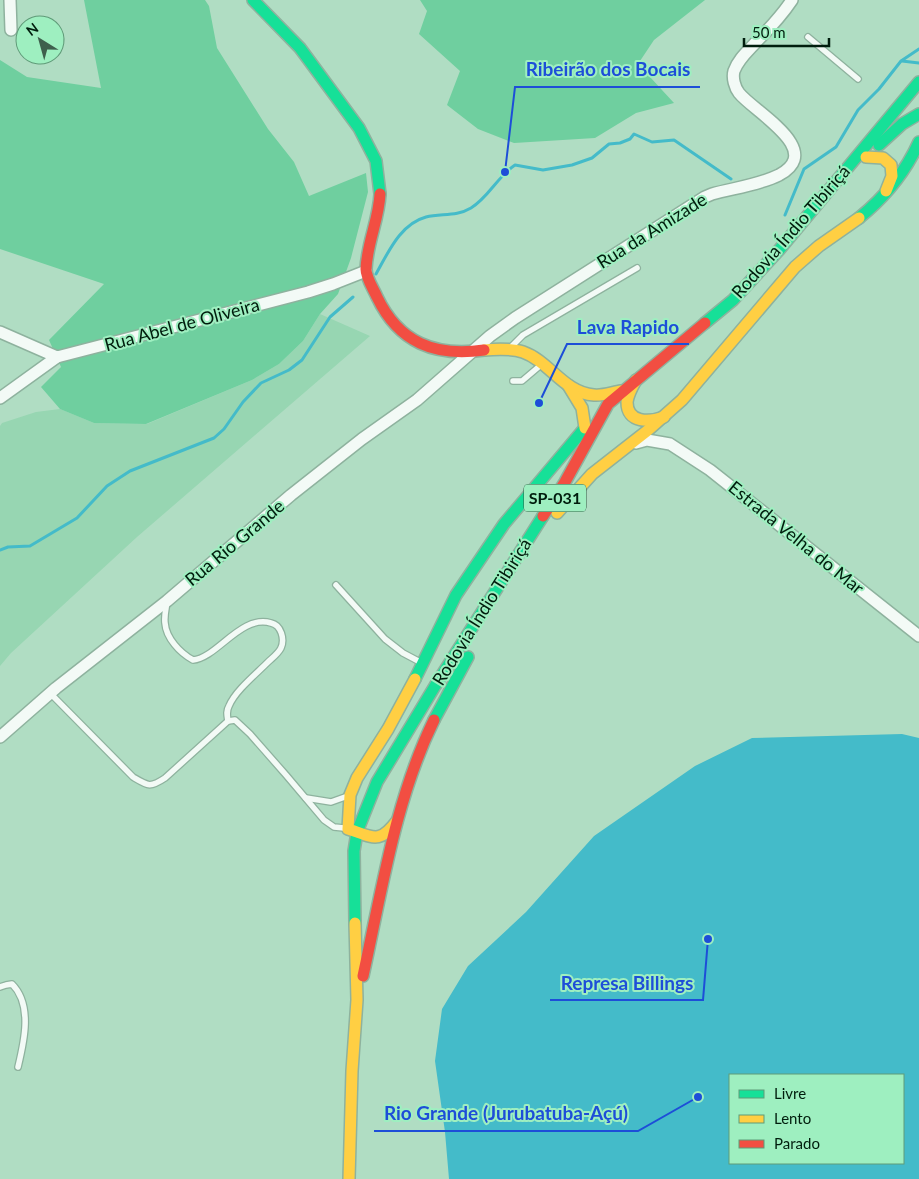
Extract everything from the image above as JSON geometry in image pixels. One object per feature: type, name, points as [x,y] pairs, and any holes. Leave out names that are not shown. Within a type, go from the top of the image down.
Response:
[{"type":"main road","points":[[253,0],[300,48],[359,128],[376,161],[380,196],[368,248],[366,270],[383,309],[396,327],[406,336],[445,351],[471,352],[509,349],[532,356],[568,385],[594,395],[621,391]]},
{"type":"main road","name":"Rodovia Índio Tibiriçá","points":[[349,1179],[352,1071],[357,1000],[353,830],[382,774],[440,678],[565,482],[608,404],[621,391],[684,343],[733,300],[779,250],[919,82]]},
{"type":"main road","points":[[828,189],[901,125],[919,114]]},
{"type":"main road","name":"Rodovia Índio Tibiriçá","points":[[482,633],[556,515],[573,494],[592,474],[664,417],[688,393],[804,257],[859,219],[896,183],[915,156],[919,142]]},
{"type":"main road","points":[[866,157],[876,156],[882,158],[891,166],[893,171],[892,179],[882,197]]},
{"type":"main road","points":[[637,379],[627,399],[630,412],[636,418],[644,421],[664,417]]},
{"type":"main road","points":[[568,385],[582,408],[585,428]]},
{"type":"main road","points":[[397,821],[388,833],[381,837],[375,838],[353,830],[350,795],[357,778],[388,729],[423,663],[456,594],[474,567],[504,524],[585,428],[608,404]]},
{"type":"main road","name":"Rodovia Índio Tibiriçá","points":[[357,1000],[397,821],[412,772],[429,730],[474,648]]},
{"type":"street","points":[[10,0],[12,30]]},
{"type":"street","name":"Rua da Amizade","points":[[471,352],[515,318],[705,197],[769,179],[788,168],[795,153],[792,144],[778,127],[746,101],[734,82],[734,73],[738,62],[778,19],[792,0]]},
{"type":"street","name":"Rua Abel de Oliveira","points":[[57,357],[308,292],[366,270]]},
{"type":"street","points":[[0,332],[57,357]]},
{"type":"street","name":"Rua Rio Grande","points":[[0,737],[50,693],[167,601],[291,495],[362,439],[417,400],[471,352]]},
{"type":"street","points":[[0,398],[57,357]]},
{"type":"street","points":[[664,417],[663,430],[665,438],[670,444]]},
{"type":"street","points":[[630,444],[647,440],[670,444]]},
{"type":"street","name":"Estrada Velha do Mar","points":[[670,444],[710,470],[919,636]]},
{"type":"lane","points":[[808,37],[858,79]]},
{"type":"lane","points":[[509,349],[524,335],[637,268]]},
{"type":"lane","points":[[513,381],[522,381],[542,364]]},
{"type":"lane","points":[[336,585],[385,639],[403,653],[423,663]]},
{"type":"lane","points":[[167,601],[165,623],[167,632],[182,652],[193,660],[200,659],[227,638],[259,622],[269,622],[278,627],[282,636],[281,648],[236,694],[229,705],[227,712],[228,721]]},
{"type":"lane","points":[[50,693],[133,776],[145,785],[155,785],[165,778],[228,721],[235,720],[240,723],[327,824],[353,830]]},
{"type":"lane","points":[[306,798],[331,802],[350,795]]},
{"type":"lane","points":[[0,987],[12,984],[18,990],[23,1004],[25,1023],[23,1047],[18,1067]]},
{"type":"green space","points":[[84,0],[205,0],[209,6],[217,48],[268,129],[294,162],[309,196],[366,173],[368,192],[351,258],[338,294],[320,314],[303,341],[279,364],[252,380],[146,424],[94,423],[60,409],[41,387],[61,367],[49,340],[104,284],[0,249],[0,60],[27,77],[101,88]]},
{"type":"green space","points":[[420,0],[705,0],[654,40],[638,64],[674,103],[636,113],[595,138],[514,143],[478,129],[447,105],[460,71],[419,34],[427,11]]},
{"type":"green space","points":[[320,314],[370,336],[137,537],[11,653],[0,666],[0,426],[2,423],[36,412],[60,409],[94,423],[147,424],[252,380],[279,364],[303,341]]},
{"type":"water","points":[[902,734],[919,738],[919,1179],[449,1179],[445,1132],[435,1061],[442,1009],[468,966],[526,912],[594,836],[695,766],[752,738]]},
{"type":"waterway","points":[[785,215],[804,169],[836,147],[858,110],[879,89],[901,61],[919,49]]},
{"type":"waterway","points":[[902,61],[919,63]]},
{"type":"waterway","points":[[376,274],[396,240],[409,226],[426,217],[460,213],[471,208],[515,165],[543,170],[572,165],[592,158],[609,144],[620,143],[630,139],[634,134],[652,142],[674,140],[731,179]]},
{"type":"waterway","points":[[0,550],[8,547],[30,546],[77,518],[107,486],[130,471],[214,438],[224,429],[243,402],[261,383],[289,370],[302,360],[330,317],[353,297]]},
{"type":"traffic: fast","points":[[253,0],[300,48],[359,128],[376,161],[380,194]]},
{"type":"traffic: fast","points":[[705,323],[733,300],[779,250],[919,82]]},
{"type":"traffic: fast","points":[[879,145],[902,124],[919,114]]},
{"type":"traffic: fast","points":[[859,218],[894,184],[919,142]]},
{"type":"traffic: fast","points":[[415,679],[456,595],[504,524],[584,429]]},
{"type":"traffic: fast","points":[[355,923],[354,851],[357,832],[377,782],[435,686],[543,516]]},
{"type":"traffic: fast","points":[[434,720],[468,657]]},
{"type":"traffic: slow","points":[[866,157],[883,158],[891,165],[892,176],[886,191]]},
{"type":"traffic: slow","points":[[557,513],[592,474],[647,431],[682,400],[795,267],[819,246],[859,218]]},
{"type":"traffic: slow","points":[[484,350],[509,349],[523,352],[541,362],[565,383],[583,393],[597,395],[621,391]]},
{"type":"traffic: slow","points":[[636,380],[629,393],[627,402],[631,414],[640,420],[664,417]]},
{"type":"traffic: slow","points":[[568,385],[582,408],[585,428]]},
{"type":"traffic: slow","points":[[397,821],[385,834],[375,837],[348,829],[350,795],[357,778],[388,729],[415,679]]},
{"type":"traffic: slow","points":[[349,1179],[352,1071],[357,1000],[355,923]]},
{"type":"traffic: jam","points":[[380,194],[378,213],[368,250],[366,269],[370,283],[386,313],[396,326],[420,343],[450,351],[484,350]]},
{"type":"traffic: jam","points":[[543,516],[565,482],[608,404],[705,323]]},
{"type":"traffic: jam","points":[[363,976],[399,813],[421,750],[434,720]]},
{"type":"place","name":"Ribeirão dos Bocais","points":[[505,172]]},
{"type":"place","name":"Lava Rapido","points":[[539,403]]},
{"type":"place","name":"Represa Billings","points":[[708,939]]},
{"type":"place","name":"Rio Grande (Jurubatuba-Açú)","points":[[698,1097]]}]
